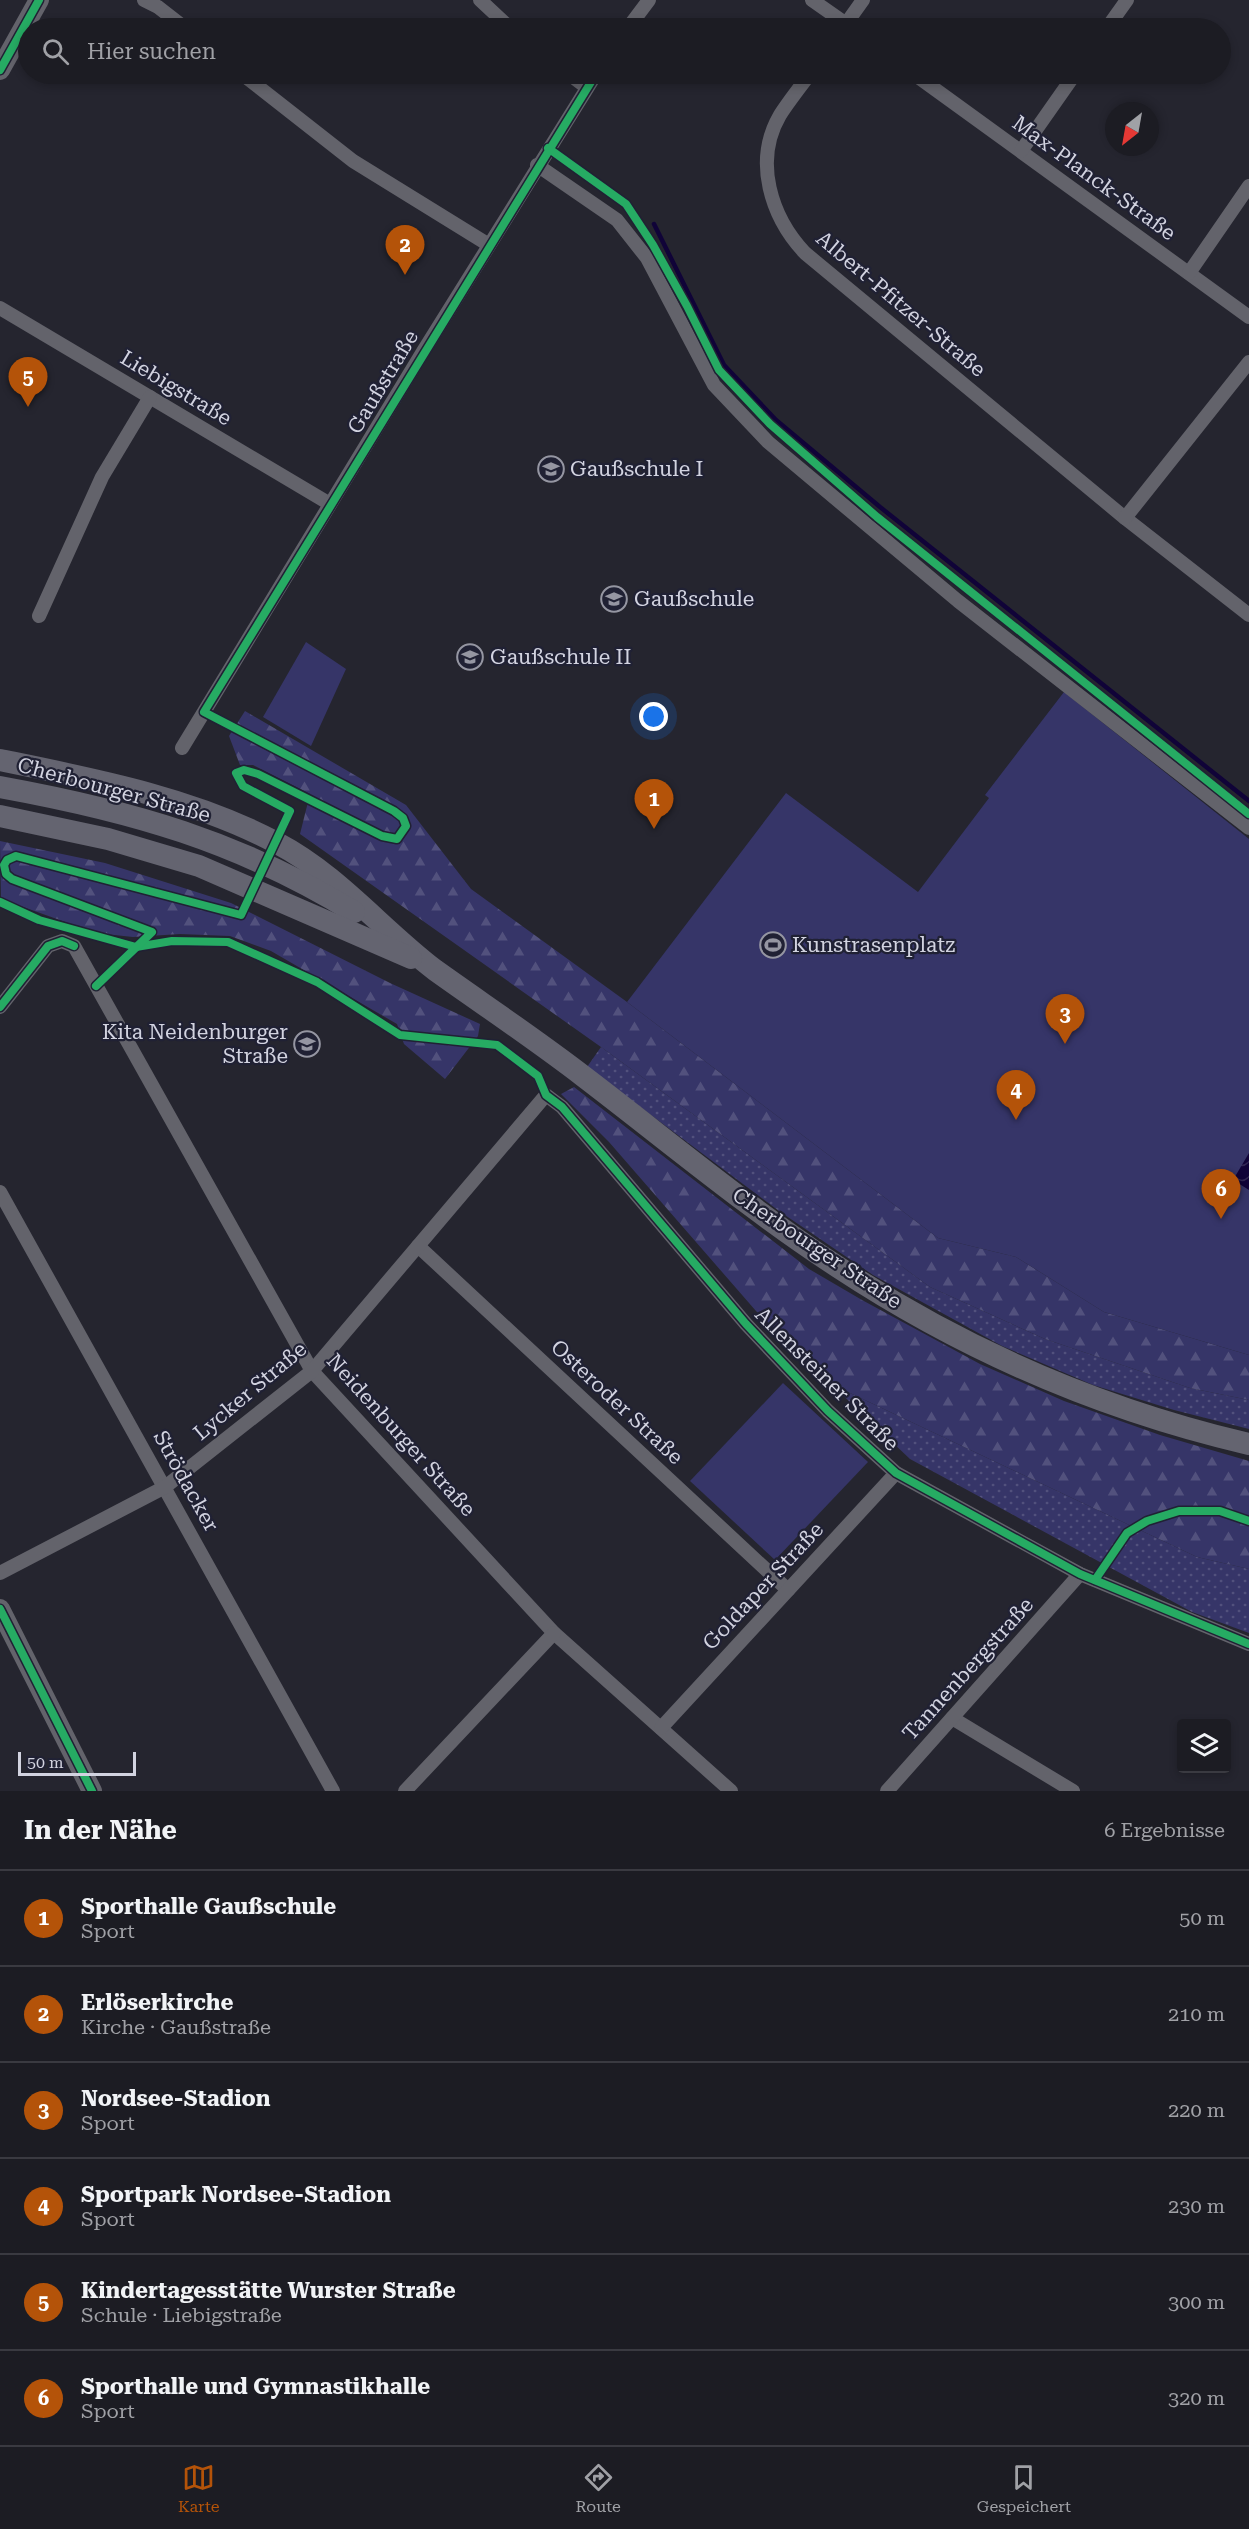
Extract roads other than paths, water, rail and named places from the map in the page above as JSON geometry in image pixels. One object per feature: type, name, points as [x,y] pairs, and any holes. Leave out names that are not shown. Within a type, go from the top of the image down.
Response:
[{"type":"main road","name":"Cherbourger Straße","points":[[0,760],[158,797],[253,831],[320,868],[431,967],[577,1071],[780,1226],[838,1267],[920,1317],[1008,1362],[1103,1401],[1191,1430],[1249,1444]]},
{"type":"main road","points":[[0,787],[117,811],[220,843],[318,890],[388,935],[431,967]]},
{"type":"main road","name":"Cherbourger Straße","points":[[0,816],[108,839],[199,866],[431,967]]},
{"type":"street","points":[[29,18],[39,0]]},
{"type":"street","points":[[144,0],[172,18]]},
{"type":"street","points":[[480,0],[499,18]]},
{"type":"street","points":[[636,18],[649,0]]},
{"type":"street","points":[[812,0],[835,18]]},
{"type":"street","points":[[852,18],[863,0]]},
{"type":"street","points":[[1114,18],[1127,0]]},
{"type":"street","points":[[0,70],[18,38]]},
{"type":"street","points":[[255,84],[353,161],[489,245]]},
{"type":"street","points":[[582,84],[586,87]]},
{"type":"street","name":"Gaußstraße","points":[[182,748],[588,84]]},
{"type":"street","name":"Albert-Pfitzer-Straße","points":[[803,84],[779,116],[768,155],[767,174],[770,193],[776,212],[793,240],[814,260],[1125,518],[1249,615]]},
{"type":"street","name":"Max-Planck-Straße","points":[[928,84],[1249,317]]},
{"type":"street","points":[[1021,151],[1068,84]]},
{"type":"street","points":[[537,165],[617,220],[647,258],[714,385],[768,442],[967,608],[1249,828]]},
{"type":"street","points":[[1189,273],[1249,186]]},
{"type":"street","name":"Liebigstraße","points":[[0,308],[330,504]]},
{"type":"street","points":[[1125,518],[1249,362]]},
{"type":"street","points":[[39,616],[102,477],[150,397]]},
{"type":"street","name":"Neidenburger Straße","points":[[0,1007],[48,946],[62,941],[74,946],[312,1371],[554,1633],[731,1791]]},
{"type":"street","name":"Lycker Straße","points":[[0,1573],[165,1487],[312,1371],[546,1095]]},
{"type":"street","name":"Allensteiner Straße","points":[[546,1095],[562,1107],[746,1324],[828,1411],[896,1473],[1080,1574],[1249,1644]]},
{"type":"street","name":"Strödacker","points":[[0,1192],[333,1791]]},
{"type":"street","name":"Osteroder Straße","points":[[418,1246],[788,1590]]},
{"type":"street","name":"Goldaper Straße","points":[[660,1728],[896,1473]]},
{"type":"street","name":"Tannenbergstraße","points":[[887,1791],[1080,1574]]},
{"type":"street","points":[[0,1609],[92,1791]]},
{"type":"street","points":[[405,1791],[554,1633]]},
{"type":"street","points":[[952,1718],[1073,1791]]},
{"type":"water","points":[[1249,1153],[1249,1190],[1233,1180]]},
{"type":"waterway","points":[[654,224],[724,365],[776,420],[880,507],[1249,801]]},
{"type":"place","name":"Erlöserkirche","points":[[405,275]]},
{"type":"place","name":"Kindertagesstätte Wurster Straße","points":[[28,407]]},
{"type":"place","name":"Gaußschule I","points":[[551,469]]},
{"type":"place","name":"Gaußschule","points":[[614,599]]},
{"type":"place","name":"Gaußschule II","points":[[470,657]]},
{"type":"place","name":"Sporthalle Gaußschule","points":[[654,829]]},
{"type":"place","name":"Kunstrasenplatz","points":[[773,945]]},
{"type":"place","name":"Kita Neidenburger Straße","points":[[307,1044]]},
{"type":"place","name":"Nordsee-Stadion","points":[[1065,1044]]},
{"type":"place","name":"Sportpark Nordsee-Stadion","points":[[1016,1120]]},
{"type":"place","name":"Sporthalle und Gymnastikhalle","points":[[1221,1219]]}]
